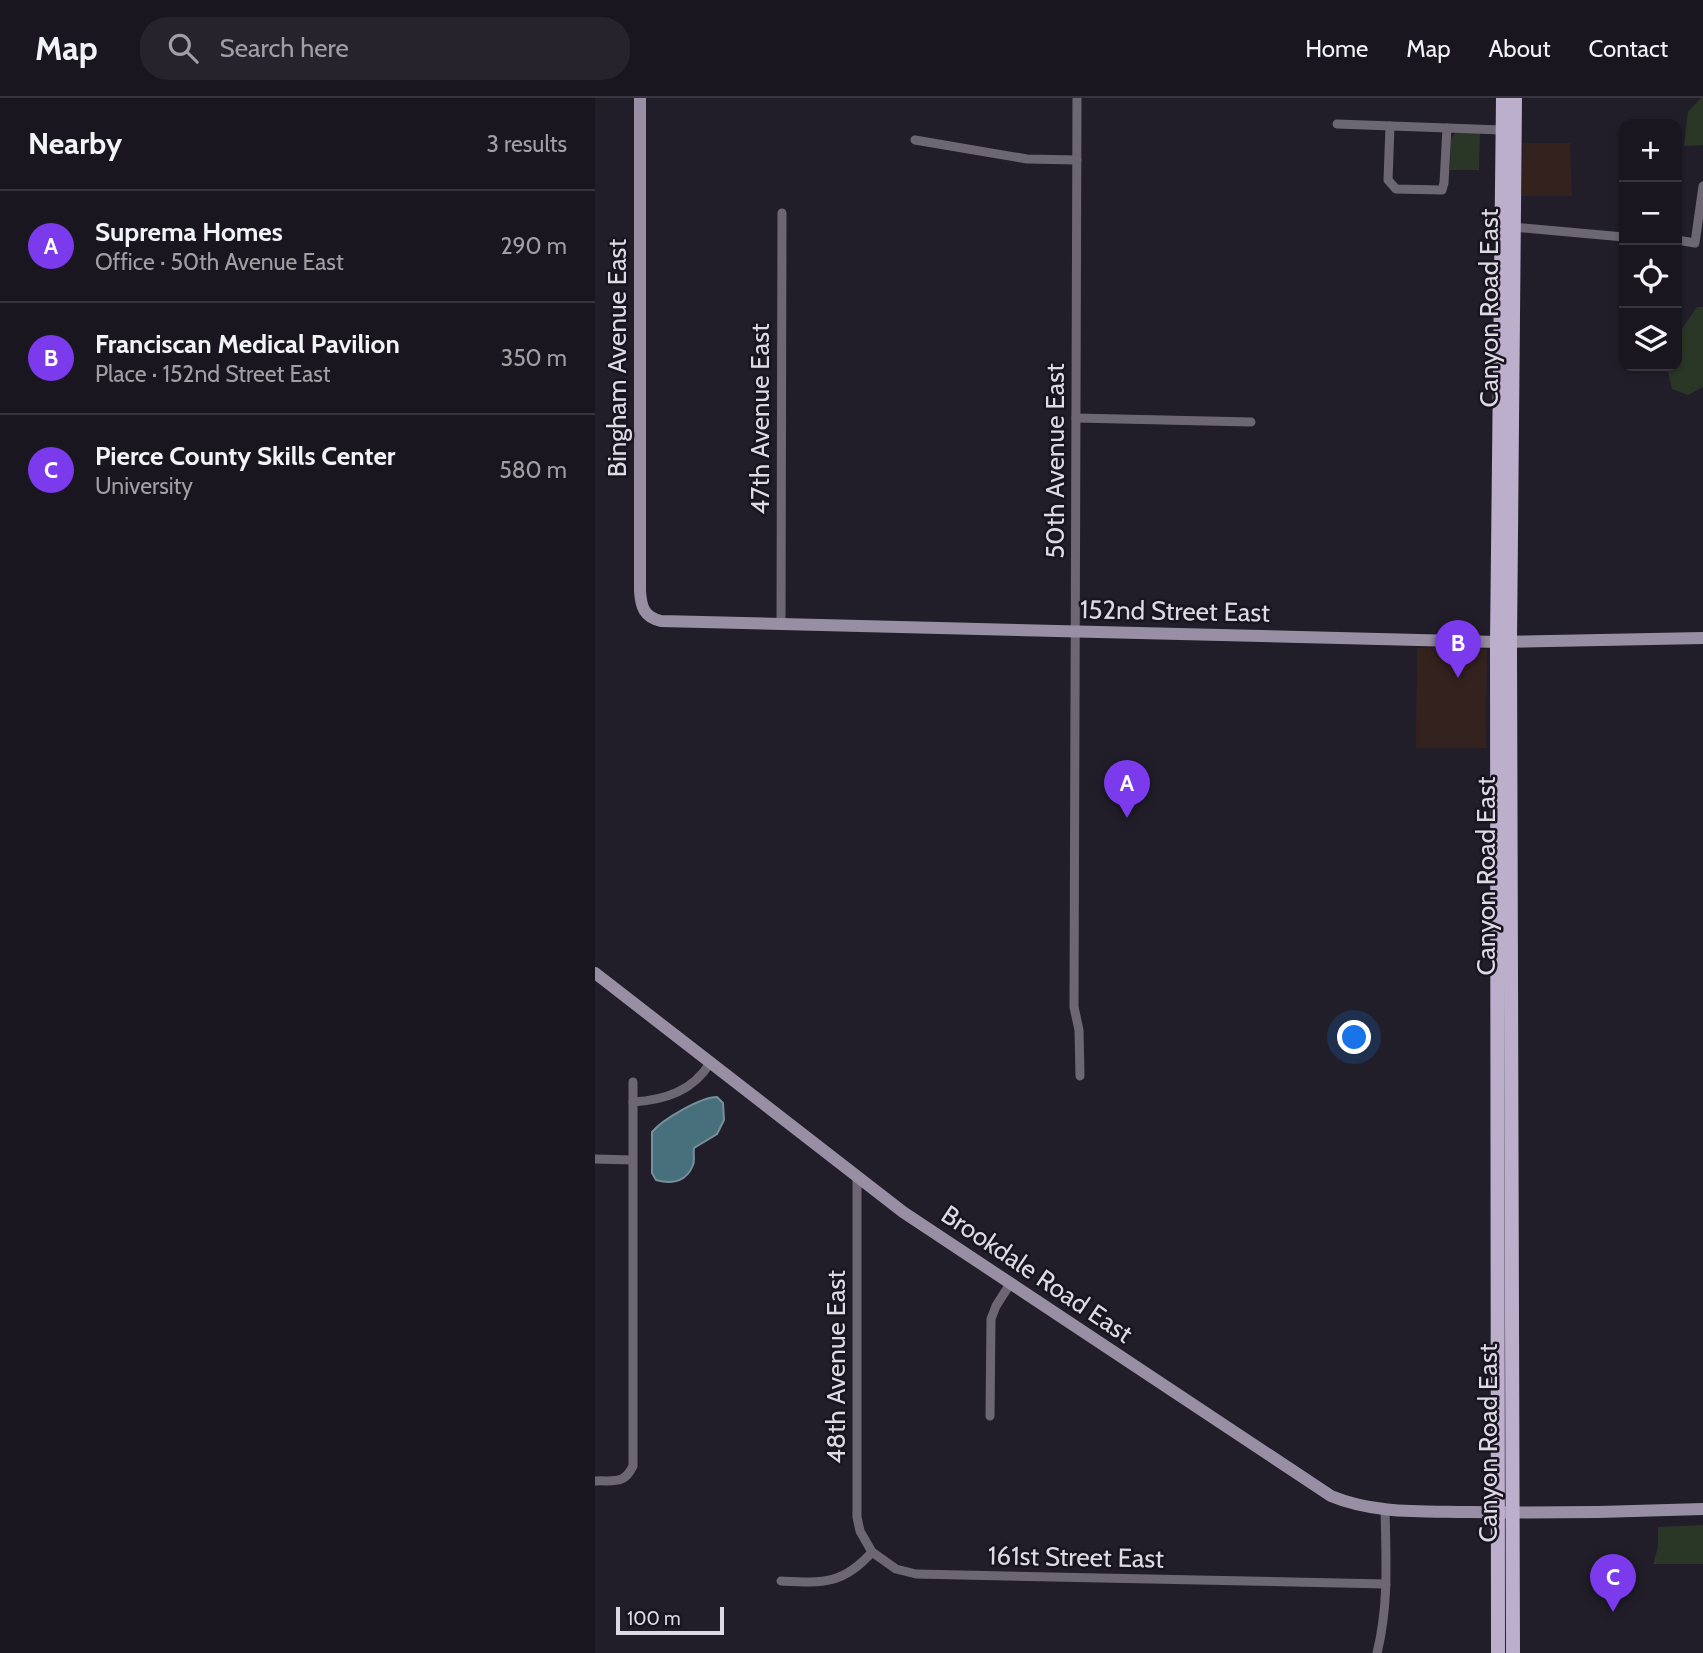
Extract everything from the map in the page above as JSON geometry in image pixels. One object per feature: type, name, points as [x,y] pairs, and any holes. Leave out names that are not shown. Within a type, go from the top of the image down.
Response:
[{"type":"main road","name":"Canyon Road East","points":[[1503,98],[1500,244],[1513,1653]]},
{"type":"main road","name":"Canyon Road East","points":[[1497,1653],[1504,642],[1515,98]]},
{"type":"main road","points":[[1500,244],[1508,294],[1513,296]]},
{"type":"street","name":"Bingham Avenue East","points":[[640,98],[640,591],[641,605],[647,615]]},
{"type":"street","name":"50th Avenue East","points":[[1077,98],[1074,1007],[1079,1030],[1080,1076]]},
{"type":"street","points":[[1337,124],[1502,130]]},
{"type":"street","points":[[1390,126],[1388,180],[1396,189],[1441,190],[1444,183],[1447,128]]},
{"type":"street","points":[[915,140],[1027,159],[1077,160]]},
{"type":"street","points":[[1682,241],[1695,243],[1703,186]]},
{"type":"street","name":"47th Avenue East","points":[[781,624],[782,213]]},
{"type":"street","points":[[1513,227],[1619,237]]},
{"type":"street","points":[[1076,418],[1251,422]]},
{"type":"street","name":"152nd Street East","points":[[647,615],[661,621],[1504,642],[1703,638]]},
{"type":"street","name":"Brookdale Road East","points":[[595,973],[857,1179],[1319,1490],[1352,1504],[1385,1509],[1513,1513],[1703,1509]]},
{"type":"street","points":[[633,1102],[667,1097],[687,1088],[700,1077],[710,1063]]},
{"type":"street","points":[[595,1480],[622,1480],[633,1466],[633,1082]]},
{"type":"street","points":[[595,1158],[632,1160]]},
{"type":"street","name":"48th Avenue East","points":[[857,1179],[857,1517],[860,1531],[872,1552]]},
{"type":"street","points":[[990,1416],[991,1319],[1010,1284]]},
{"type":"street","points":[[1377,1653],[1386,1610],[1385,1509]]},
{"type":"street","points":[[781,1581],[832,1581],[852,1572],[872,1552]]},
{"type":"street","name":"161st Street East","points":[[872,1552],[896,1569],[916,1574],[1387,1584]]},
{"type":"shaded area","points":[[1523,143],[1570,143],[1572,196],[1521,196]]},
{"type":"shaded area","points":[[1417,648],[1487,649],[1486,748],[1416,748]]},
{"type":"green space","points":[[1701,98],[1703,145],[1684,146],[1688,112]]},
{"type":"green space","points":[[1455,133],[1480,133],[1479,170],[1450,170],[1451,139]]},
{"type":"green space","points":[[1697,307],[1703,307],[1703,387],[1688,395],[1672,389],[1668,371],[1682,371],[1682,329]]},
{"type":"green space","points":[[1703,1525],[1703,1564],[1653,1564],[1658,1547],[1658,1527]]},
{"type":"water","points":[[717,1097],[723,1103],[724,1120],[717,1134],[694,1148],[694,1163],[687,1175],[668,1182],[656,1180],[652,1173],[652,1132],[683,1110]]},
{"type":"place","name":"Franciscan Medical Pavilion","points":[[1458,678]]},
{"type":"place","name":"Suprema Homes","points":[[1127,818]]},
{"type":"place","name":"Pierce County Skills Center","points":[[1613,1612]]}]
